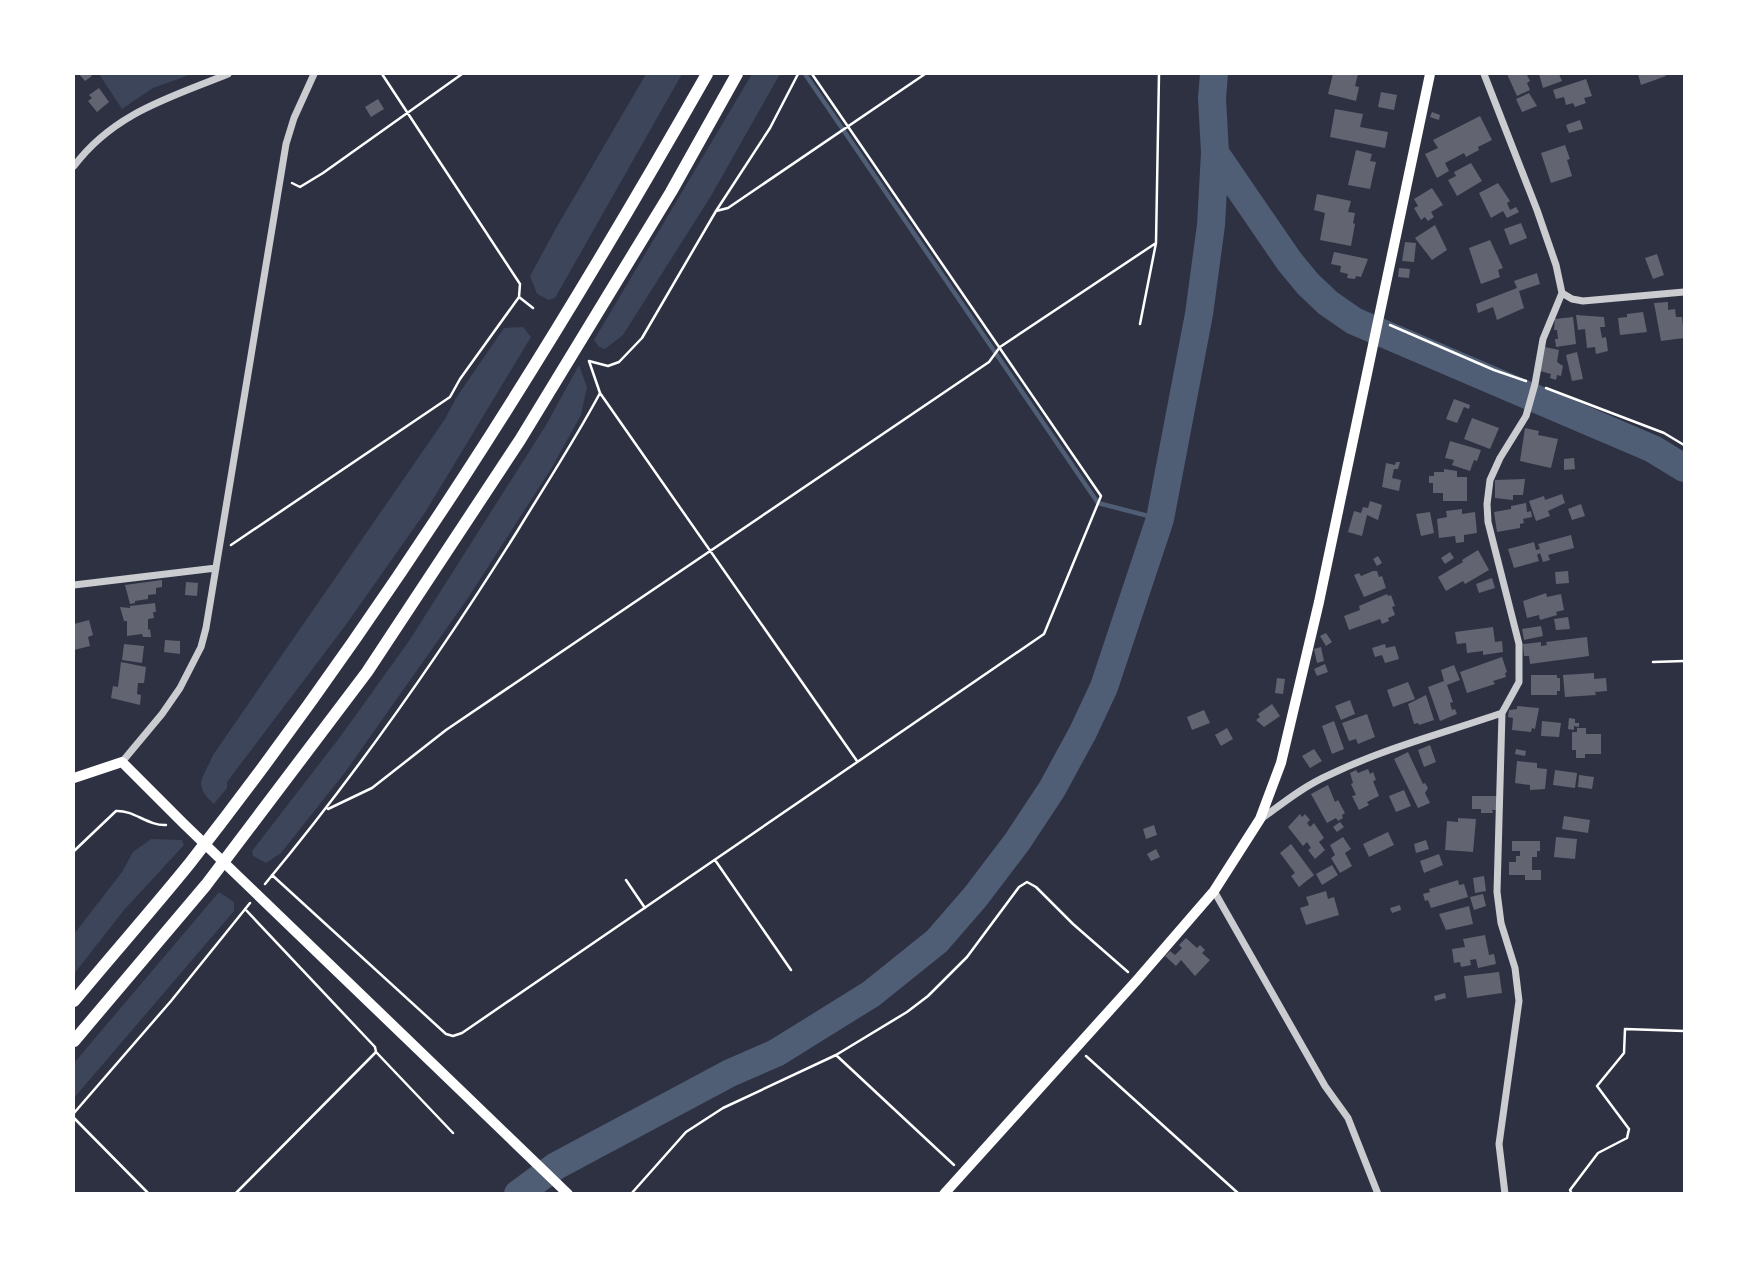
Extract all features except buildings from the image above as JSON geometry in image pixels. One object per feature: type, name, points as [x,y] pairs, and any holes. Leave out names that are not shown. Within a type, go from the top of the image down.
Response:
[{"type":"highway","points":[[74,1001],[189,864],[285,738],[397,579],[544,349],[707,74]]},
{"type":"highway","points":[[74,1041],[206,884],[367,672],[513,451],[671,191],[737,74]]},
{"type":"main road","points":[[944,1194],[1138,980],[1213,891],[1260,819],[1281,763],[1319,602],[1430,74]]},
{"type":"main road","points":[[74,778],[122,762],[568,1194]]},
{"type":"street","points":[[74,166],[100,138],[150,104],[228,74]]},
{"type":"street","points":[[122,762],[180,688],[201,647],[219,553],[279,179],[294,118],[314,74]]},
{"type":"street","points":[[1484,74],[1537,210],[1563,293],[1572,299],[1583,301],[1685,292]]},
{"type":"street","points":[[1504,1194],[1500,1144],[1519,1001],[1515,968],[1501,923],[1497,892],[1502,713],[1518,682],[1519,644],[1488,522],[1487,504],[1490,480],[1526,416],[1543,339],[1563,293]]},
{"type":"street","points":[[74,585],[216,568]]},
{"type":"street","points":[[1260,819],[1328,775],[1386,750],[1502,713]]},
{"type":"street","points":[[1213,891],[1325,1086],[1348,1118],[1378,1194]]},
{"type":"path","points":[[219,553],[450,397],[519,298],[520,284],[382,74]]},
{"type":"path","points":[[279,179],[300,187],[462,74]]},
{"type":"path","points":[[798,74],[770,128],[716,211],[656,316],[629,354],[608,366],[588,360],[600,393],[857,761]]},
{"type":"path","points":[[272,875],[446,1034],[453,1036],[462,1033],[1044,634],[1101,496],[812,74]]},
{"type":"path","points":[[716,211],[728,208],[925,74]]},
{"type":"path","points":[[1140,324],[1156,243],[1158,74]]},
{"type":"path","points":[[327,809],[372,788],[446,730],[989,362],[1000,346],[1156,243]]},
{"type":"path","points":[[519,298],[533,308]]},
{"type":"path","points":[[1378,319],[1494,370],[1664,433],[1685,445]]},
{"type":"path","points":[[74,1112],[172,1001],[327,809],[480,590],[574,441],[600,393]]},
{"type":"path","points":[[1653,662],[1685,661]]},
{"type":"path","points":[[74,851],[116,811],[125,811],[156,826],[184,824]]},
{"type":"path","points":[[715,860],[791,970]]},
{"type":"path","points":[[626,880],[645,908]]},
{"type":"path","points":[[631,1194],[686,1132],[723,1108],[836,1055],[907,1012],[928,996],[967,957],[1019,887],[1027,883],[1036,887],[1073,924],[1138,980]]},
{"type":"path","points":[[245,909],[453,1133]]},
{"type":"path","points":[[1572,1194],[1570,1190],[1598,1153],[1627,1138],[1629,1129],[1597,1086],[1624,1053],[1625,1028],[1685,1031]]},
{"type":"path","points":[[1076,1047],[1239,1194]]},
{"type":"path","points":[[234,1194],[376,1052]]},
{"type":"path","points":[[836,1055],[962,1173]]},
{"type":"path","points":[[74,1118],[149,1194]]},
{"type":"shaded area","points":[[99,74],[192,74],[153,88],[122,109]]},
{"type":"shaded area","points":[[646,74],[682,74],[555,298],[549,300],[537,294],[530,276]]},
{"type":"shaded area","points":[[752,74],[780,74],[711,196],[623,335],[605,349],[599,347],[594,340]]},
{"type":"shaded area","points":[[523,327],[531,337],[426,511],[345,626],[227,782],[227,788],[214,804],[201,786],[213,755],[445,419],[456,398],[504,328]]},
{"type":"shaded area","points":[[579,365],[587,387],[581,415],[551,469],[468,598],[346,771],[281,853],[266,863],[253,856],[252,851],[340,737],[409,641],[546,425]]},
{"type":"shaded area","points":[[151,839],[182,840],[184,845],[124,910],[74,974],[74,934],[122,872],[133,852]]},
{"type":"shaded area","points":[[219,892],[234,902],[234,911],[74,1098],[74,1063]]},
{"type":"waterway","points":[[805,74],[1098,503],[1160,519]]},
{"type":"waterway","points":[[518,1194],[556,1166],[730,1073],[776,1053],[871,994],[937,941],[1017,842],[1052,789],[1104,687],[1160,519],[1199,314],[1211,225],[1215,153],[1212,98],[1214,74]]},
{"type":"waterway","points":[[1215,153],[1289,261],[1308,284],[1328,303],[1354,321],[1653,449],[1684,468]]}]
